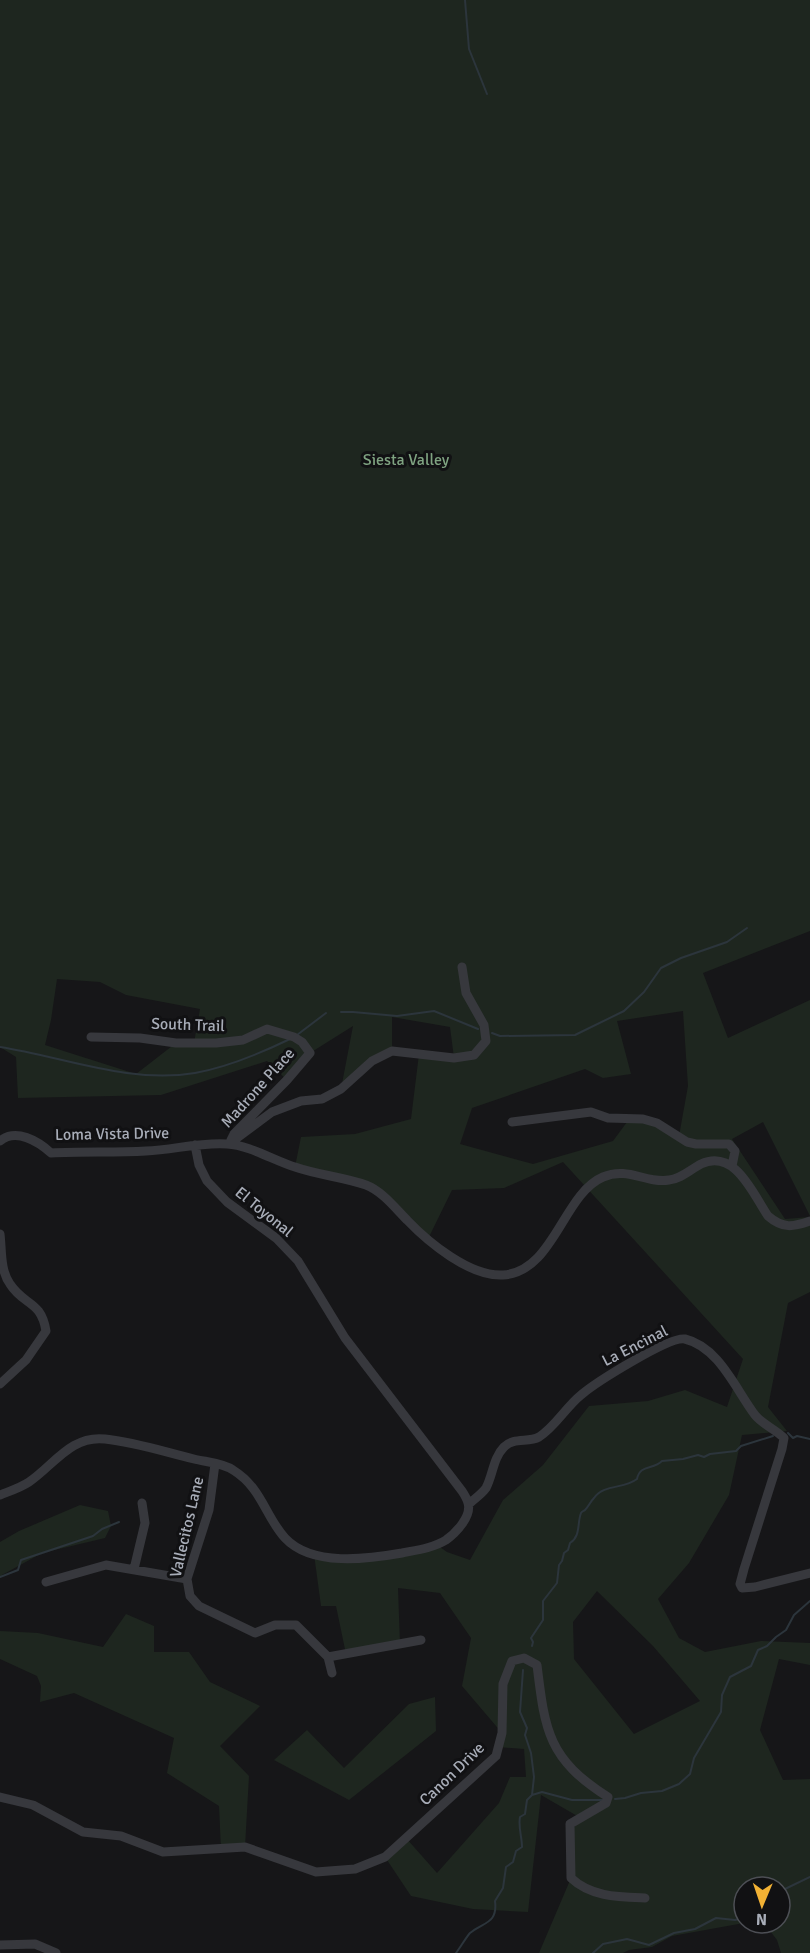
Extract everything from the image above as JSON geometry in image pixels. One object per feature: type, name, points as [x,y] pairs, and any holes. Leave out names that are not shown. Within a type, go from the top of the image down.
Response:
[{"type":"street","points":[[230,1144],[272,1112],[302,1101],[322,1098],[341,1089],[372,1061],[392,1051],[454,1059],[474,1055],[486,1041],[484,1025],[466,993],[462,967]]},
{"type":"street","name":"South Trail","points":[[91,1037],[216,1043],[243,1040],[267,1029],[302,1041],[310,1053]]},
{"type":"street","name":"Madrone Place","points":[[230,1144],[234,1134],[310,1053]]},
{"type":"street","points":[[513,1122],[591,1112],[608,1118],[643,1119],[657,1123],[687,1142],[729,1144],[735,1151],[732,1166]]},
{"type":"street","name":"Loma Vista Drive","points":[[0,1141],[5,1137],[23,1137],[38,1142],[51,1153],[148,1151],[195,1145]]},
{"type":"street","points":[[195,1145],[230,1144],[295,1167],[369,1186],[434,1245],[475,1270],[500,1275],[516,1272],[536,1258],[558,1233],[578,1198],[594,1182],[617,1173],[632,1173],[660,1180],[670,1180],[712,1160],[721,1160],[732,1166],[773,1221],[787,1227],[810,1221]]},
{"type":"street","name":"El Toyonal","points":[[195,1145],[199,1165],[207,1181],[227,1202],[276,1238],[298,1261],[345,1338],[450,1474],[469,1504]]},
{"type":"street","points":[[0,1234],[3,1277],[40,1311],[44,1318],[46,1331],[26,1360],[0,1384]]},
{"type":"street","name":"La Encinal","points":[[469,1504],[485,1490],[498,1454],[506,1445],[513,1441],[537,1438],[580,1395],[616,1370],[667,1343],[683,1339],[699,1346],[719,1361],[757,1417],[784,1438],[744,1569],[742,1588],[755,1587],[810,1573]]},
{"type":"street","points":[[0,1495],[18,1489],[31,1481],[72,1445],[88,1439],[103,1439],[132,1443],[232,1468],[252,1486],[285,1538],[298,1548],[323,1556],[370,1559],[437,1545],[459,1528],[466,1517],[469,1504]]},
{"type":"street","name":"Vallecitos Lane","points":[[215,1464],[209,1510],[187,1579],[190,1596],[199,1606],[255,1633],[275,1625],[296,1624],[328,1657]]},
{"type":"street","points":[[134,1569],[145,1523],[142,1503]]},
{"type":"street","points":[[46,1582],[105,1565],[187,1579]]},
{"type":"street","points":[[332,1673],[328,1657],[421,1640]]},
{"type":"street","name":"Canon Drive","points":[[0,1797],[33,1804],[84,1832],[121,1836],[163,1852],[245,1847],[316,1872],[356,1869],[385,1857],[496,1756],[502,1733],[503,1684],[512,1661],[524,1658],[537,1665],[548,1731],[561,1758],[586,1782],[608,1797],[606,1803],[570,1824],[571,1878],[590,1891],[618,1897],[645,1898]]},
{"type":"street","points":[[0,1945],[35,1944],[56,1953]]},
{"type":"green space","name":"Siesta Valley","points":[[0,0],[810,0],[810,931],[703,973],[728,1038],[810,1000],[810,1216],[763,1122],[732,1139],[785,1219],[810,1217],[810,1292],[788,1303],[768,1407],[787,1431],[742,1435],[729,1495],[689,1563],[658,1599],[679,1638],[705,1652],[761,1641],[810,1643],[810,1665],[779,1659],[760,1730],[783,1780],[810,1779],[810,1953],[781,1953],[773,1935],[792,1935],[792,1875],[732,1875],[732,1925],[672,1936],[652,1947],[623,1953],[539,1953],[571,1878],[570,1836],[579,1817],[541,1795],[528,1912],[473,1909],[411,1896],[385,1857],[406,1838],[437,1873],[499,1803],[510,1777],[526,1777],[524,1749],[499,1747],[502,1733],[462,1686],[471,1638],[440,1593],[398,1588],[400,1644],[346,1654],[336,1606],[321,1606],[314,1554],[344,1559],[437,1545],[447,1552],[470,1560],[503,1500],[543,1465],[589,1406],[648,1401],[685,1390],[727,1407],[743,1359],[563,1162],[504,1188],[452,1190],[428,1239],[374,1190],[295,1167],[301,1137],[355,1134],[411,1119],[419,1054],[454,1058],[450,1027],[392,1017],[392,1051],[341,1089],[353,1026],[310,1053],[287,1080],[267,1061],[161,1095],[18,1098],[16,1057],[0,1047]],"holes":[[[57,979],[100,982],[126,995],[200,1009],[194,1043],[176,1043],[136,1074],[45,1045]],[[683,1011],[688,1086],[679,1136],[655,1121],[627,1122],[613,1141],[533,1164],[460,1144],[472,1108],[585,1069],[603,1078],[631,1074],[617,1021]],[[597,1591],[653,1646],[700,1701],[634,1734],[574,1659],[573,1622]]]},
{"type":"green space","points":[[80,1505],[108,1511],[111,1526],[105,1538],[42,1553],[0,1578],[0,1542],[19,1531]]},
{"type":"green space","points":[[126,1614],[154,1626],[154,1652],[189,1652],[210,1682],[260,1706],[220,1746],[249,1776],[245,1847],[221,1849],[219,1806],[167,1773],[174,1738],[74,1693],[40,1702],[41,1686],[37,1676],[0,1659],[0,1631],[38,1633],[103,1647]]},
{"type":"green space","points":[[435,1697],[436,1731],[349,1800],[274,1760],[307,1730],[344,1768],[409,1704]]},
{"type":"waterway","points":[[465,0],[469,49],[487,94]]},
{"type":"waterway","points":[[492,1033],[500,1036],[575,1035],[624,1011],[644,992],[661,968],[681,958],[727,942],[747,928]]},
{"type":"waterway","points":[[341,1012],[397,1016],[434,1011],[478,1029]]},
{"type":"waterway","points":[[297,1035],[326,1013]]},
{"type":"waterway","points":[[0,1047],[121,1072],[170,1075],[195,1073],[231,1064],[290,1039]]},
{"type":"waterway","points":[[788,1433],[793,1438],[797,1436],[810,1439]]},
{"type":"waterway","points":[[532,1646],[531,1638],[543,1620],[543,1601],[557,1583],[559,1565],[570,1543],[576,1537],[581,1513],[598,1494],[609,1488],[632,1482],[637,1479],[641,1471],[662,1461],[736,1451],[741,1446],[773,1436]]},
{"type":"waterway","points":[[0,1577],[18,1570],[21,1560],[93,1536],[102,1529],[119,1522]]},
{"type":"waterway","points":[[615,1799],[662,1791],[679,1784],[690,1774],[694,1758],[721,1712],[722,1695],[730,1677],[751,1666],[758,1650],[767,1646],[786,1630],[794,1615],[810,1601]]},
{"type":"waterway","points":[[456,1953],[470,1933],[492,1918],[495,1901],[503,1888],[506,1867],[513,1862],[516,1851],[522,1847],[520,1817],[525,1814],[527,1800],[532,1795],[534,1777],[531,1753],[525,1735],[527,1728],[520,1712],[523,1670]]},
{"type":"waterway","points":[[532,1795],[542,1792],[572,1800],[603,1800]]},
{"type":"waterway","points":[[792,1886],[810,1877]]},
{"type":"waterway","points":[[593,1953],[603,1944],[627,1939],[649,1945],[674,1933],[695,1929],[716,1918],[732,1920]]}]
